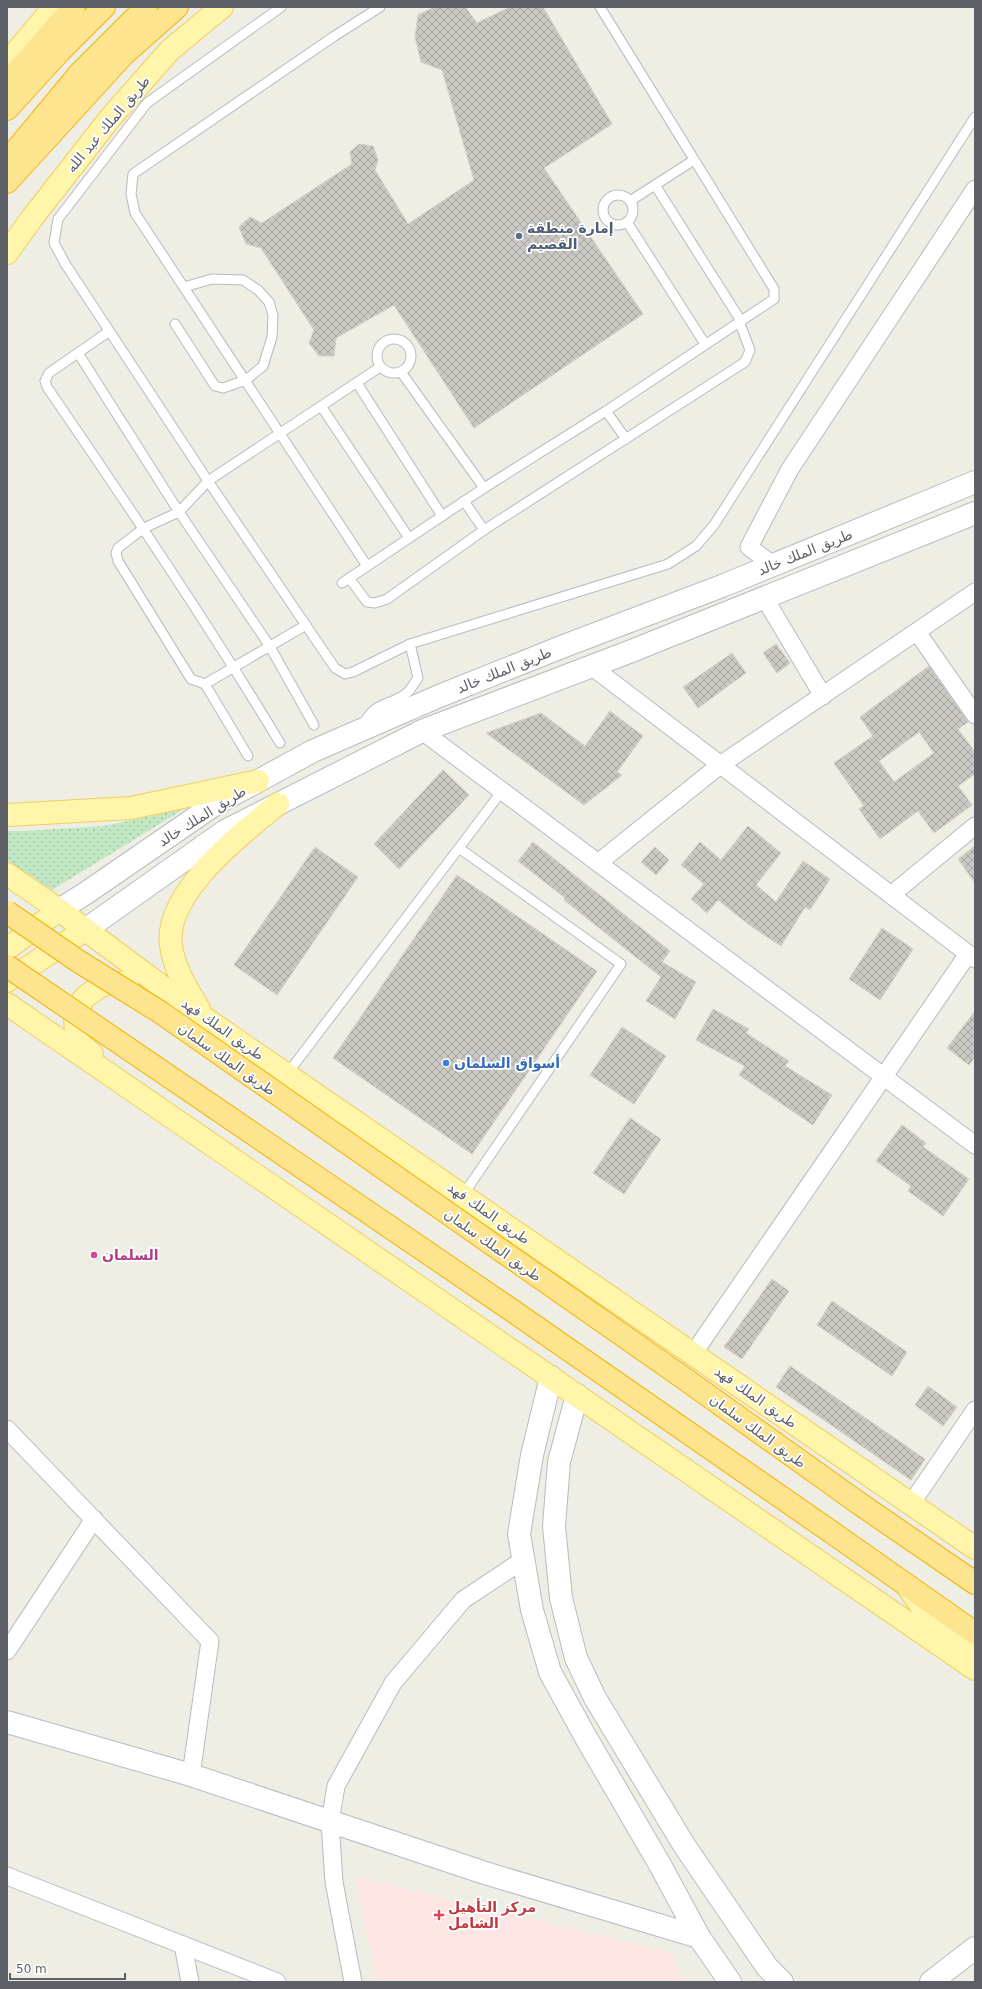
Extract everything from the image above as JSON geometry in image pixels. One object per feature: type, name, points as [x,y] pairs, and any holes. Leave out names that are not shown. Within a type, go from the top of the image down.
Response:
[{"type":"highway","points":[[7,83],[74,7]]},
{"type":"highway","points":[[7,109],[60,51],[104,7]]},
{"type":"highway","points":[[7,160],[80,73],[146,7]]},
{"type":"highway","points":[[7,182],[123,55],[177,7]]},
{"type":"highway","name":"طريق الملك سلمان","points":[[7,912],[78,961],[173,1021],[666,1365],[860,1504],[975,1583]]},
{"type":"highway","points":[[7,966],[504,1305],[975,1633]]},
{"type":"main road","points":[[7,63],[54,7]]},
{"type":"main road","name":"طريق الملك عبد الله","points":[[7,253],[32,218],[111,117],[165,55],[222,7]]},
{"type":"main road","points":[[7,815],[131,808],[258,781]]},
{"type":"main road","points":[[201,1015],[180,977],[171,944],[174,916],[200,875],[233,841],[278,804]]},
{"type":"main road","name":"طريق الملك فهد","points":[[7,874],[59,910],[201,1015],[975,1548]]},
{"type":"main road","points":[[7,948],[59,910]]},
{"type":"main road","points":[[7,981],[85,930]]},
{"type":"main road","points":[[140,1095],[76,1040],[75,1012],[85,997],[102,985],[134,982],[201,1015]]},
{"type":"main road","points":[[7,1004],[975,1670]]},
{"type":"main road","points":[[903,1534],[975,1572]]},
{"type":"main road","points":[[908,1587],[929,1617],[975,1650]]},
{"type":"street","points":[[773,565],[749,547],[790,469],[975,189]]},
{"type":"street","name":"طريق الملك خالد","points":[[59,910],[214,805],[314,751],[437,697],[773,565],[975,482]]},
{"type":"street","name":"طريق الملك خالد","points":[[85,930],[225,831],[422,731],[591,666],[975,513]]},
{"type":"street","points":[[598,863],[720,765],[975,592]]},
{"type":"street","points":[[764,597],[823,696]]},
{"type":"street","points":[[917,632],[975,715]]},
{"type":"street","points":[[591,666],[972,957],[884,1077],[693,1354]]},
{"type":"street","points":[[422,731],[975,1145]]},
{"type":"street","points":[[891,895],[975,826]]},
{"type":"street","points":[[551,1377],[532,1455],[519,1534],[532,1610],[550,1672],[585,1736],[660,1863],[699,1937],[730,1982]]},
{"type":"street","points":[[576,1395],[559,1462],[554,1526],[561,1598],[576,1658],[595,1698],[684,1845],[767,1967],[782,1982]]},
{"type":"street","points":[[912,1504],[975,1410]]},
{"type":"street","points":[[7,1429],[210,1641],[191,1776]]},
{"type":"street","points":[[7,1650],[94,1519]]},
{"type":"street","points":[[353,1982],[334,1882],[330,1822],[336,1786],[393,1683],[464,1600],[523,1560]]},
{"type":"street","points":[[7,1722],[191,1776],[485,1873],[699,1937]]},
{"type":"street","points":[[7,1876],[277,1982]]},
{"type":"street","points":[[183,1945],[190,1982]]},
{"type":"street","points":[[931,1982],[975,1948]]},
{"type":"lane","points":[[281,7],[147,103],[58,219],[54,243],[108,332],[208,481],[335,668],[345,674],[353,672],[410,644],[668,564],[696,546],[714,525],[975,117]]},
{"type":"lane","points":[[368,566],[135,213],[131,194],[134,174],[333,37],[380,7]]},
{"type":"lane","points":[[600,7],[774,290],[774,299],[740,321],[705,344],[606,411],[464,501],[345,581],[367,602],[375,603],[387,599],[484,530],[745,362],[750,350],[740,321],[655,185]]},
{"type":"lane","points":[[630,201],[694,160]]},
{"type":"lane","points":[[616,195],[624,196],[630,201],[633,208],[632,216],[627,222],[620,224],[612,223],[606,218],[603,211],[609,198],[616,195]]},
{"type":"lane","points":[[627,222],[705,344]]},
{"type":"lane","points":[[175,324],[215,386],[224,388],[246,380],[262,366],[272,337],[273,315],[269,302],[258,290],[243,280],[212,279],[184,287]]},
{"type":"lane","points":[[108,332],[49,374],[45,381],[47,387],[144,528],[234,667],[280,743]]},
{"type":"lane","points":[[394,338],[402,340],[408,345],[411,356],[408,367],[401,372],[394,374],[386,372],[380,367],[376,360],[377,352],[380,345],[386,340],[394,338]]},
{"type":"lane","points":[[78,353],[179,512],[269,645],[314,725]]},
{"type":"lane","points":[[248,756],[205,684],[191,679],[118,561],[116,553],[118,548],[144,528],[179,512],[208,481],[380,367]]},
{"type":"lane","points":[[401,372],[484,488]]},
{"type":"lane","points":[[357,383],[442,516]]},
{"type":"lane","points":[[321,406],[409,538]]},
{"type":"lane","points":[[606,411],[626,440]]},
{"type":"lane","points":[[464,501],[484,530]]},
{"type":"lane","points":[[205,684],[306,624]]},
{"type":"lane","points":[[360,730],[368,716],[375,708],[408,691],[418,678],[410,644]]},
{"type":"lane","points":[[288,1074],[502,791]]},
{"type":"lane","points":[[459,848],[621,964],[463,1195]]},
{"type":"shaded area","name":"مركز التأهيل الشامل","points":[[356,1876],[674,1954],[681,1982],[376,1982]]},
{"type":"green space","points":[[184,809],[52,890],[7,860],[7,831],[104,826]]},
{"type":"building","points":[[435,7],[466,8],[477,23],[510,7],[543,7],[612,124],[544,168],[643,314],[474,428],[394,305],[336,338],[334,356],[319,356],[309,343],[314,330],[261,248],[246,244],[239,227],[250,217],[262,223],[352,164],[350,152],[359,144],[373,146],[378,160],[375,170],[408,224],[474,180],[442,70],[421,62],[415,37],[418,15]]},
{"type":"building","points":[[776,644],[790,663],[777,673],[763,653]]},
{"type":"building","points":[[732,653],[746,673],[698,708],[683,687]]},
{"type":"building","points":[[929,666],[968,722],[958,729],[975,752],[975,774],[958,786],[972,805],[934,833],[918,811],[880,839],[859,809],[864,806],[834,763],[873,736],[860,717]],"holes":[[[919,732],[934,753],[894,782],[879,761]]]},
{"type":"building","points":[[610,711],[643,736],[617,772],[622,775],[584,805],[486,733],[541,713],[585,746]]},
{"type":"building","points":[[443,770],[469,795],[399,869],[374,844]]},
{"type":"building","points":[[748,826],[781,853],[756,885],[776,902],[803,861],[830,879],[810,910],[805,907],[781,946],[752,927],[718,900],[707,913],[691,899],[704,884],[681,865],[700,842],[721,860]]},
{"type":"building","points":[[533,842],[670,951],[662,962],[696,982],[675,1019],[646,1001],[661,977],[564,900],[565,898],[518,861]]},
{"type":"building","points":[[975,846],[975,883],[958,859]]},
{"type":"building","points":[[315,847],[358,877],[277,995],[234,965]]},
{"type":"building","points":[[655,847],[669,860],[656,875],[641,862]]},
{"type":"building","points":[[457,875],[597,971],[472,1154],[333,1058]]},
{"type":"building","points":[[882,928],[913,949],[880,1000],[849,979]]},
{"type":"building","points":[[713,1009],[749,1029],[746,1033],[789,1061],[785,1066],[832,1095],[813,1125],[739,1075],[745,1066],[696,1040]]},
{"type":"building","points":[[975,1011],[975,1057],[969,1065],[947,1048]]},
{"type":"building","points":[[622,1027],[666,1056],[634,1104],[590,1075]]},
{"type":"building","points":[[630,1118],[661,1139],[624,1194],[593,1173]]},
{"type":"building","points":[[902,1125],[926,1143],[923,1147],[969,1179],[943,1216],[908,1191],[911,1186],[876,1161]]},
{"type":"building","points":[[772,1279],[789,1291],[742,1359],[724,1347]]},
{"type":"building","points":[[832,1301],[907,1352],[892,1376],[817,1325]]},
{"type":"building","points":[[790,1366],[925,1459],[911,1480],[776,1387]]},
{"type":"building","points":[[928,1386],[957,1407],[943,1426],[915,1405]]},
{"type":"place","name":"إمارة منطقة القصيم","points":[[519,236]]},
{"type":"place","name":"أسواق السلمان","points":[[446,1063]]},
{"type":"place","name":"السلمان","points":[[94,1255]]},
{"type":"place","name":"مركز التأهيل الشامل","points":[[439,1915]]}]
